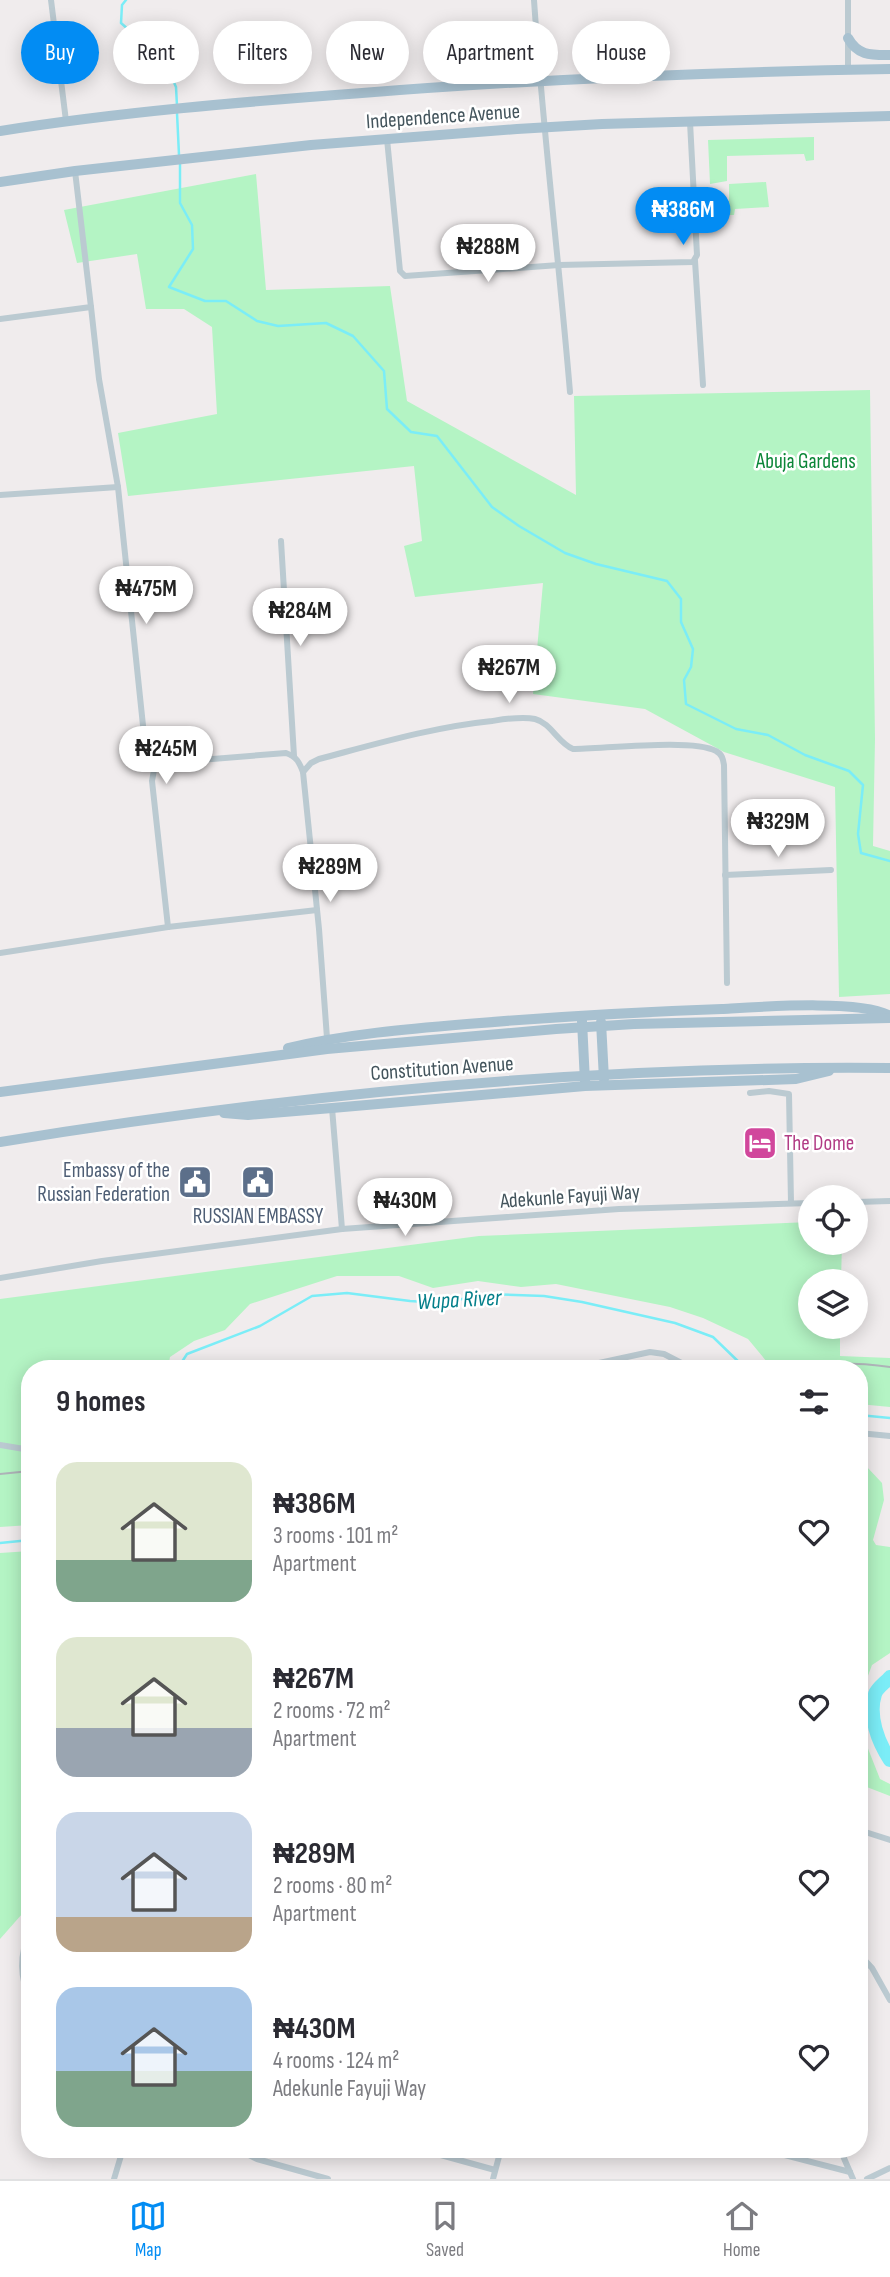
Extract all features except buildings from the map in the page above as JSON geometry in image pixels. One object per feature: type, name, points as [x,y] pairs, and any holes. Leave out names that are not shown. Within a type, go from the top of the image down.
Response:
[{"type":"main road","points":[[848,38],[860,53],[890,55]]},
{"type":"main road","name":"Independence Avenue","points":[[0,131],[66,121],[218,105],[512,81],[890,69]]},
{"type":"main road","name":"Independence Avenue","points":[[0,182],[225,155],[517,129],[890,116]]},
{"type":"main road","points":[[231,1061],[327,1038],[582,1014],[773,1007],[862,1007],[883,1011],[890,1017]]},
{"type":"main road","points":[[601,1013],[604,1085]]},
{"type":"main road","points":[[582,1014],[585,1086]]},
{"type":"main road","name":"Constitution Avenue","points":[[0,1092],[327,1049],[555,1029],[634,1024],[890,1017]]},
{"type":"main road","points":[[208,1110],[248,1115],[585,1086],[796,1079],[839,1068]]},
{"type":"main road","name":"Constitution Avenue","points":[[0,1144],[22,1138],[208,1110],[331,1096],[632,1073],[890,1068]]},
{"type":"street","points":[[51,0],[66,121]]},
{"type":"street","points":[[534,0],[541,100],[570,392]]},
{"type":"street","points":[[848,0],[848,69]]},
{"type":"street","points":[[690,122],[703,385]]},
{"type":"street","points":[[387,139],[400,271],[405,276],[559,265],[695,261]]},
{"type":"street","points":[[75,171],[99,379],[118,487],[144,735],[154,770],[152,781],[168,927]]},
{"type":"street","points":[[0,319],[91,307]]},
{"type":"street","points":[[0,495],[118,487]]},
{"type":"street","points":[[281,541],[294,756]]},
{"type":"street","points":[[303,772],[315,761],[387,741],[467,723],[512,718],[535,719],[541,722],[573,749],[679,746],[714,750],[720,753],[724,765],[727,983]]},
{"type":"street","points":[[154,770],[163,763],[286,753],[299,760],[303,772],[317,910],[327,1038]]},
{"type":"street","points":[[726,875],[831,870]]},
{"type":"street","points":[[0,953],[168,927],[317,910]]},
{"type":"street","points":[[750,1093],[789,1094],[792,1203]]},
{"type":"street","points":[[332,1108],[342,1229]]},
{"type":"street","points":[[868,1202],[890,1201]]},
{"type":"street","name":"Adekunle Fayuji Way","points":[[0,1278],[102,1261],[342,1229],[619,1209],[798,1203]]},
{"type":"street","points":[[612,1360],[658,1352],[674,1360]]},
{"type":"street","points":[[868,1434],[890,1436]]},
{"type":"street","points":[[0,1445],[21,1448]]},
{"type":"street","points":[[868,1833],[890,1840]]},
{"type":"street","points":[[868,1966],[890,2000]]},
{"type":"street","points":[[114,2179],[120,2158]]},
{"type":"street","points":[[255,2158],[328,2179]]},
{"type":"street","points":[[452,2158],[495,2170]]},
{"type":"street","points":[[493,2179],[498,2158]]},
{"type":"street","points":[[791,2158],[851,2176]]},
{"type":"street","points":[[844,2158],[851,2176]]},
{"type":"street","points":[[867,2179],[890,2168]]},
{"type":"green space","points":[[814,137],[814,160],[806,161],[804,154],[727,156],[727,181],[710,184],[708,140]]},
{"type":"green space","name":"Abuja Gardens","points":[[256,174],[266,290],[390,286],[407,401],[576,495],[574,396],[870,390],[875,739],[873,846],[890,851],[890,994],[839,997],[835,787],[724,752],[645,709],[533,694],[543,583],[415,597],[404,546],[422,541],[414,466],[128,496],[118,433],[217,414],[212,327],[184,309],[146,309],[137,254],[77,263],[64,210]]},
{"type":"green space","points":[[766,182],[769,207],[735,209],[734,215],[729,215],[729,184]]},
{"type":"green space","points":[[798,1223],[798,1255],[842,1255],[841,1269],[798,1269],[798,1339],[840,1339],[840,1356],[890,1358],[890,1407],[868,1405],[868,1360],[765,1360],[748,1339],[703,1318],[670,1307],[556,1284],[521,1287],[478,1281],[433,1288],[399,1276],[337,1276],[250,1304],[225,1330],[194,1341],[169,1360],[21,1360],[21,1526],[0,1527],[0,1299],[479,1236]]},
{"type":"green space","points":[[868,1468],[882,1483],[884,1500],[873,1540],[876,1545],[890,1547],[890,1653],[872,1665],[868,1676]]},
{"type":"green space","points":[[21,1552],[21,1915],[0,1939],[0,1553]]},
{"type":"green space","points":[[868,1749],[880,1779],[890,1784],[890,1796],[868,1787]]},
{"type":"waterway","points":[[126,0],[122,5],[121,23],[161,54],[176,87],[177,106]]},
{"type":"waterway","points":[[177,113],[179,155]]},
{"type":"waterway","points":[[180,161],[180,203],[192,225],[193,249],[169,287],[205,301],[226,301],[257,321],[278,326],[326,323],[353,336],[384,371],[387,409],[411,432],[437,436],[492,507],[565,553],[596,564],[667,581],[681,599],[681,622],[693,649],[691,667],[684,680],[686,704],[736,729],[768,735],[805,755],[849,771],[863,785],[858,834],[861,853],[890,861]]},
{"type":"waterway","name":"Wupa River","points":[[183,1360],[187,1354],[260,1326],[312,1296],[347,1293],[442,1303],[487,1294],[544,1296],[582,1302],[675,1323],[713,1337],[737,1360]]},
{"type":"waterway","name":"Wupa River","points":[[868,1416],[890,1418]]},
{"type":"waterway","name":"Wupa River","points":[[0,1543],[21,1541]]},
{"type":"waterway","points":[[890,1677],[876,1692],[873,1702],[878,1737],[890,1760]]},
{"type":"tram line","points":[[868,1365],[890,1367]]},
{"type":"tram line","points":[[0,1474],[21,1472]]},
{"type":"place","name":"The Dome","points":[[760,1143]]},
{"type":"place","name":"Embassy of the Russian Federation","points":[[195,1182]]},
{"type":"place","name":"RUSSIAN EMBASSY","points":[[258,1182]]}]
